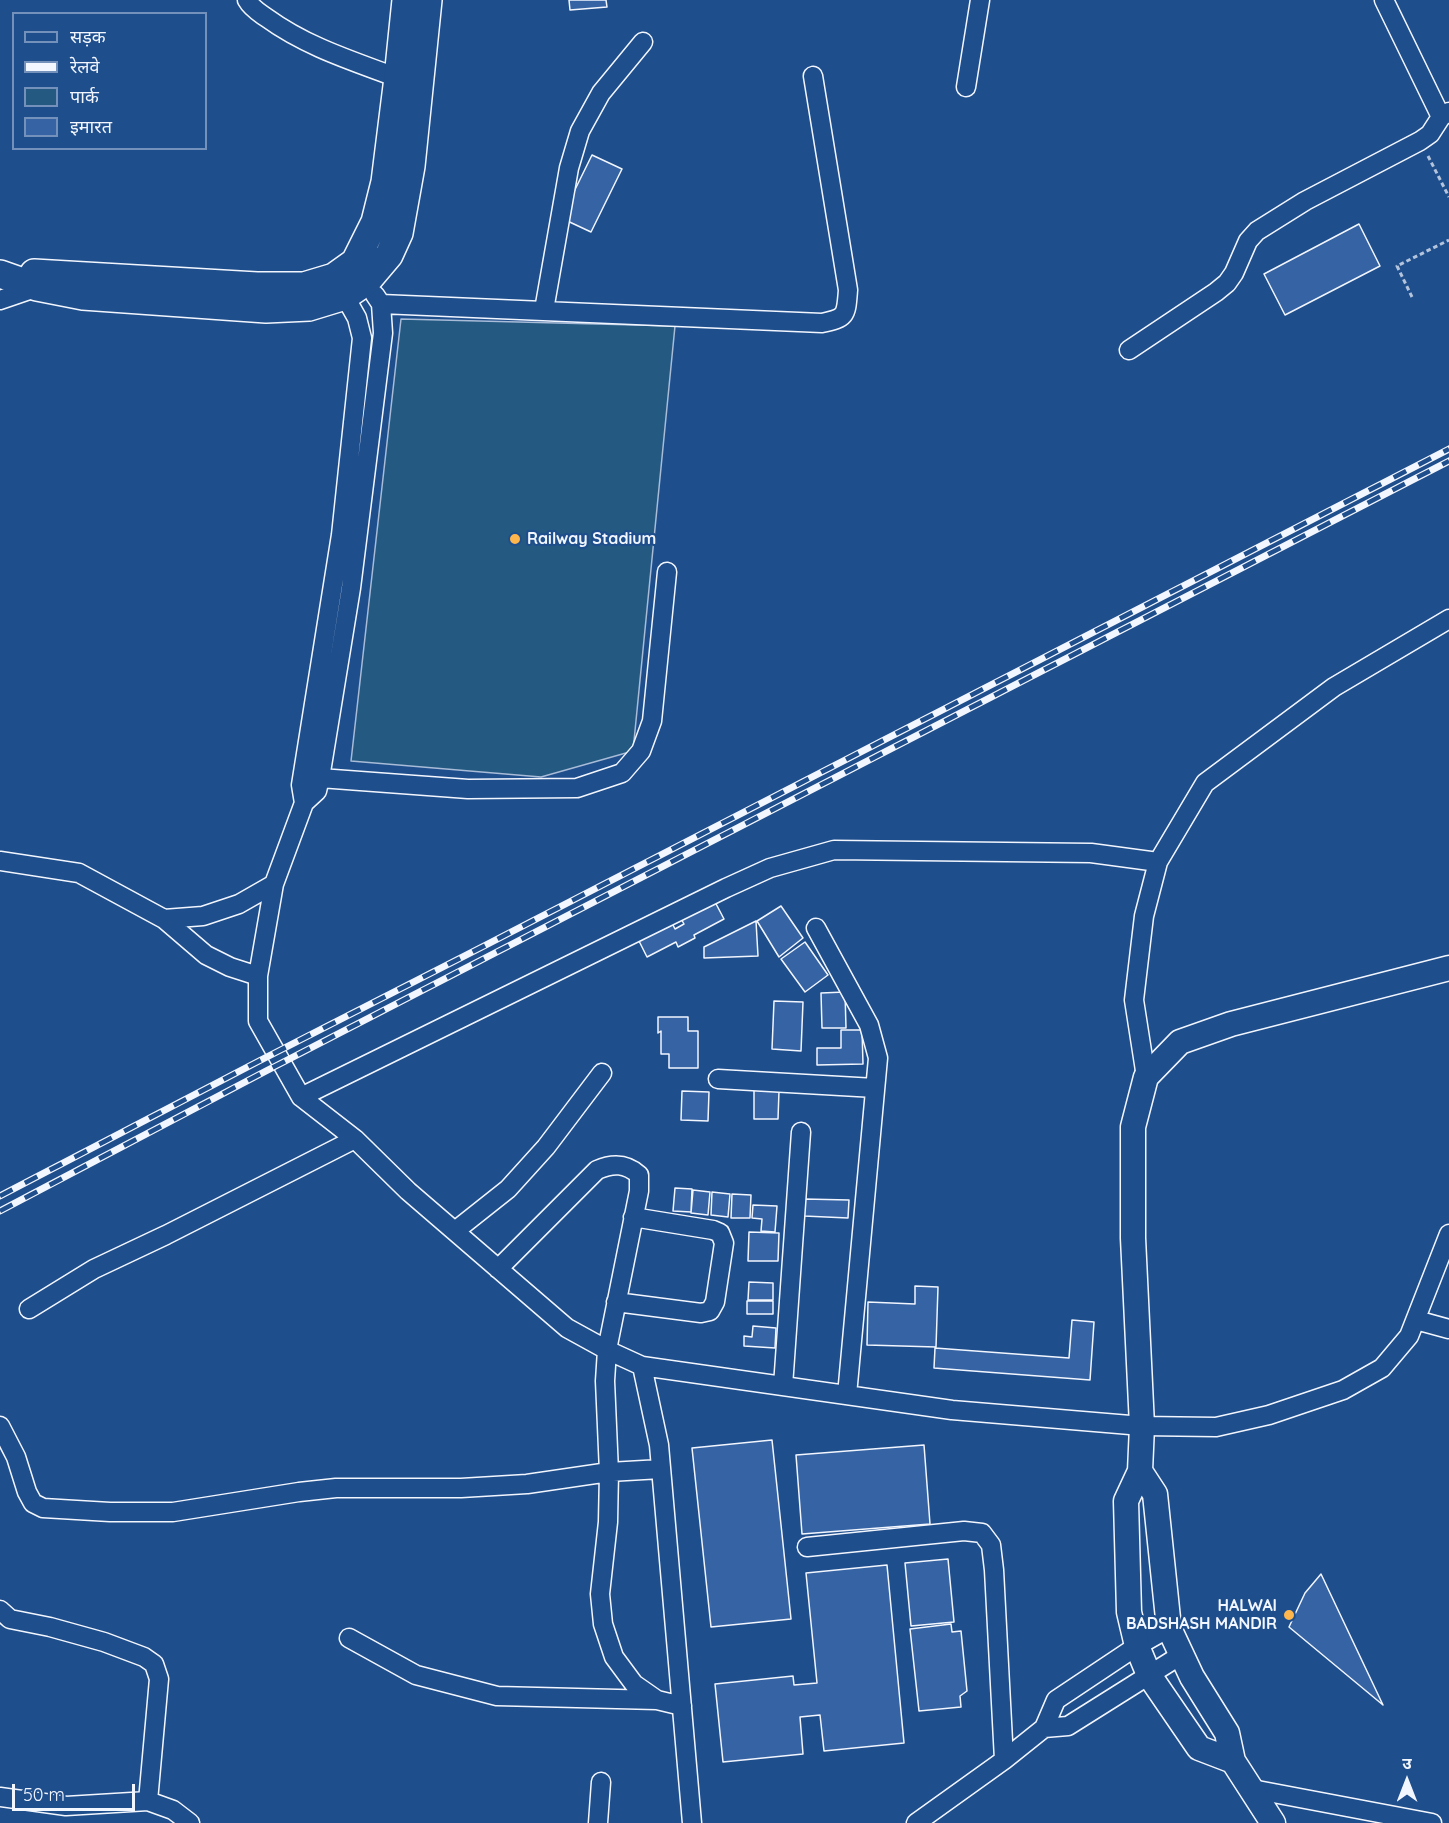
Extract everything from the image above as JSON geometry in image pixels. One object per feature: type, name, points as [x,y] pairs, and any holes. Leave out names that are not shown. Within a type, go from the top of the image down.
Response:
[{"type":"highway","points":[[350,279],[375,222],[385,182],[406,0]]},
{"type":"highway","points":[[0,273],[43,280],[304,286],[350,279],[389,255],[399,233],[411,166],[428,0]]},
{"type":"main road","points":[[1233,1761],[1199,1748],[1149,1675],[1137,1646],[1129,1612],[1126,1501],[1140,1471],[1142,1426],[1133,1238],[1133,1127],[1146,1077],[1180,1042],[1231,1024],[1449,968]]},
{"type":"main road","points":[[1140,1471],[1155,1494],[1169,1628],[1192,1677],[1227,1733],[1233,1761],[1273,1823]]},
{"type":"street","points":[[247,0],[250,6],[313,46],[398,78]]},
{"type":"street","points":[[966,87],[980,0]]},
{"type":"street","points":[[1129,350],[1227,283],[1248,241],[1257,231],[1305,201],[1420,141],[1430,134],[1445,115],[1384,0]]},
{"type":"street","points":[[544,310],[568,168],[580,131],[602,93],[643,42]]},
{"type":"street","points":[[350,279],[381,304],[822,323],[838,320],[846,310],[848,290],[813,76]]},
{"type":"street","points":[[304,803],[301,785],[341,535],[362,338],[350,279]]},
{"type":"street","points":[[0,300],[43,280]]},
{"type":"street","points":[[381,304],[382,333],[368,456],[351,588],[320,778],[317,791],[304,803],[274,884],[258,976],[258,1021],[301,1097],[355,1139],[408,1191],[567,1328],[642,1366],[952,1410],[1142,1426],[1216,1428],[1269,1415],[1343,1390],[1382,1368],[1409,1336],[1449,1234]]},
{"type":"street","points":[[320,778],[468,789],[577,788],[622,773],[641,751],[652,721],[667,572]]},
{"type":"street","points":[[1146,1077],[1134,1000],[1144,916],[1158,862],[1205,783],[1334,687],[1449,619]]},
{"type":"street","points":[[301,1097],[726,888],[770,868],[834,850],[1091,853],[1158,862]]},
{"type":"street","points":[[0,861],[79,873],[164,920],[206,955],[230,967],[258,976]]},
{"type":"street","points":[[164,920],[203,916],[239,904],[274,884]]},
{"type":"street","points":[[816,928],[869,1024],[878,1058],[847,1395]]},
{"type":"street","points":[[455,1231],[508,1189],[546,1147],[602,1073]]},
{"type":"street","points":[[718,1079],[875,1088]]},
{"type":"street","points":[[783,1386],[801,1132]]},
{"type":"street","points":[[29,1309],[93,1269],[166,1235],[355,1139]]},
{"type":"street","points":[[498,1269],[597,1170],[610,1165],[629,1167],[639,1175],[639,1191],[607,1350],[605,1382],[609,1472],[608,1522],[600,1594],[603,1624],[614,1657],[634,1684],[657,1700]]},
{"type":"street","points":[[616,1302],[701,1313],[710,1311],[715,1302],[724,1243],[720,1233],[633,1217]]},
{"type":"street","points":[[1416,1320],[1449,1329]]},
{"type":"street","points":[[642,1366],[659,1445],[692,1823]]},
{"type":"street","points":[[0,1426],[16,1457],[27,1492],[33,1503],[43,1508],[110,1512],[173,1512],[336,1488],[461,1488],[527,1484],[609,1472],[661,1469]]},
{"type":"street","points":[[807,1547],[964,1531],[982,1533],[991,1545],[994,1570],[1004,1760]]},
{"type":"street","points":[[0,1610],[10,1618],[104,1642],[144,1657],[154,1664],[159,1679],[148,1801]]},
{"type":"street","points":[[916,1823],[1004,1760],[1044,1728],[1056,1700],[1137,1646],[1169,1628]]},
{"type":"street","points":[[349,1638],[416,1675],[497,1696],[657,1700],[682,1706]]},
{"type":"street","points":[[1044,1728],[1068,1726],[1181,1655]]},
{"type":"street","points":[[598,1823],[602,1782]]},
{"type":"street","points":[[1252,1789],[1432,1823]]},
{"type":"street","points":[[0,1797],[66,1806],[148,1801],[174,1810],[190,1823]]},
{"type":"path","points":[[1435,169],[1449,197]]},
{"type":"path","points":[[1412,297],[1397,266],[1449,240]]},
{"type":"green space","name":"Railway Stadium","points":[[401,319],[675,326],[633,751],[541,777],[351,761]]},
{"type":"building","points":[[569,0],[606,0],[607,7],[570,10]]},
{"type":"building","points":[[592,155],[622,169],[591,232],[561,218]]},
{"type":"building","points":[[1359,224],[1380,266],[1285,315],[1264,274]]},
{"type":"building","points":[[714,900],[724,919],[694,935],[695,938],[678,947],[676,942],[647,957],[637,937],[670,919],[675,929],[684,924],[680,917]]},
{"type":"building","points":[[781,906],[803,938],[779,957],[757,921]]},
{"type":"building","points":[[756,921],[758,956],[704,958],[704,947]]},
{"type":"building","points":[[805,942],[828,975],[805,992],[781,959]]},
{"type":"building","points":[[845,992],[846,1028],[822,1028],[821,993]]},
{"type":"building","points":[[774,1001],[803,1002],[801,1051],[772,1049]]},
{"type":"building","points":[[658,1017],[688,1017],[688,1031],[698,1031],[698,1068],[669,1068],[669,1054],[661,1054],[661,1031],[658,1033]]},
{"type":"building","points":[[841,1030],[862,1030],[863,1064],[817,1065],[817,1048],[841,1048]]},
{"type":"building","points":[[754,1090],[779,1091],[778,1119],[754,1119]]},
{"type":"building","points":[[682,1091],[709,1092],[708,1121],[681,1120]]},
{"type":"building","points":[[675,1188],[692,1189],[691,1212],[673,1211]]},
{"type":"building","points":[[693,1190],[710,1192],[708,1215],[691,1213]]},
{"type":"building","points":[[712,1192],[730,1194],[728,1217],[711,1215]]},
{"type":"building","points":[[732,1194],[751,1195],[750,1218],[731,1218]]},
{"type":"building","points":[[804,1199],[849,1200],[848,1218],[804,1216]]},
{"type":"building","points":[[753,1205],[777,1206],[775,1232],[761,1231],[762,1219],[752,1218]]},
{"type":"building","points":[[749,1232],[779,1233],[778,1261],[748,1261]]},
{"type":"building","points":[[749,1282],[773,1283],[773,1300],[748,1300]]},
{"type":"building","points":[[915,1286],[938,1287],[936,1347],[867,1345],[868,1302],[915,1304]]},
{"type":"building","points":[[747,1301],[773,1301],[773,1314],[747,1314]]},
{"type":"building","points":[[1072,1320],[1094,1322],[1090,1380],[934,1368],[935,1348],[1069,1358]]},
{"type":"building","points":[[753,1326],[776,1328],[775,1348],[744,1346],[744,1336],[752,1337]]},
{"type":"building","points":[[772,1440],[791,1619],[711,1627],[692,1448]]},
{"type":"building","points":[[924,1445],[930,1524],[802,1534],[796,1455]]},
{"type":"building","points":[[948,1559],[954,1622],[911,1626],[905,1563]]},
{"type":"building","points":[[887,1565],[904,1743],[824,1751],[820,1715],[800,1717],[803,1754],[723,1762],[715,1684],[793,1676],[794,1685],[817,1683],[806,1573]]},
{"type":"building","points":[[1321,1574],[1383,1705],[1289,1627],[1305,1593]]},
{"type":"building","points":[[951,1624],[952,1632],[961,1631],[967,1691],[960,1696],[961,1707],[919,1711],[910,1629]]},
{"type":"railway","points":[[0,1196],[1449,449]]},
{"type":"railway","points":[[0,1211],[266,1071],[1449,461]]},
{"type":"place","name":"Railway Stadium","points":[[515,539]]},
{"type":"place","name":"HALWAI BADSHASH MANDIR","points":[[1289,1615]]}]
